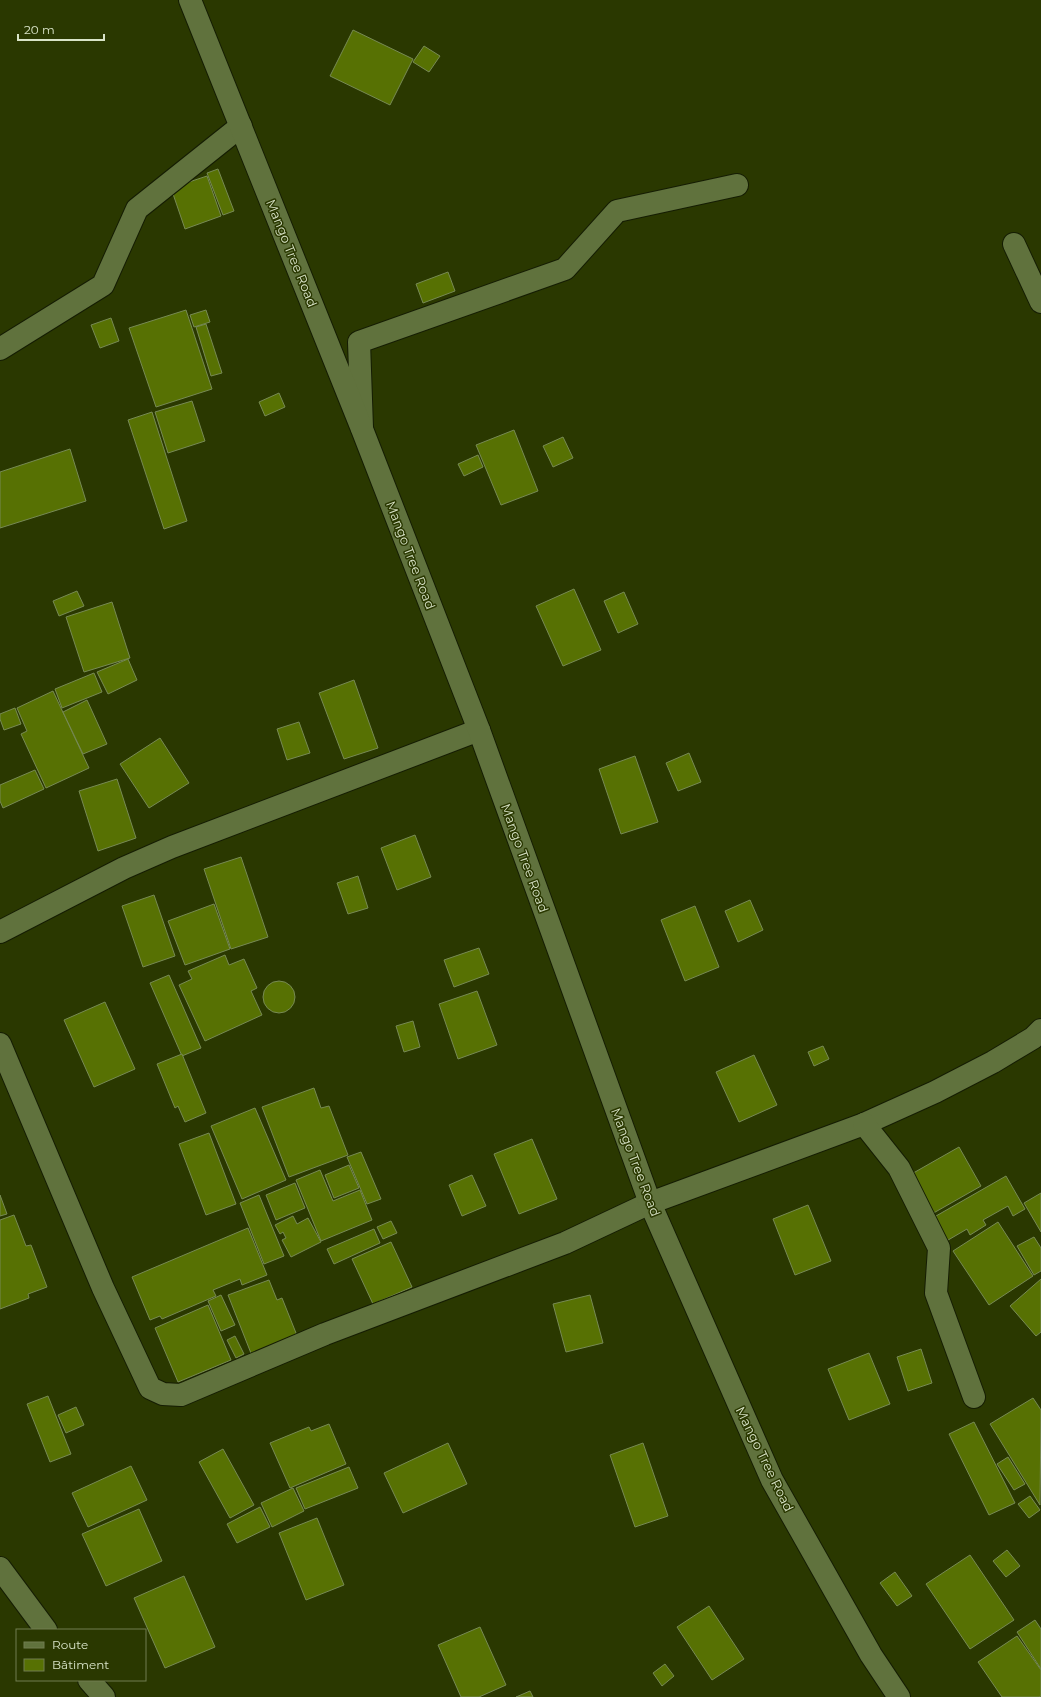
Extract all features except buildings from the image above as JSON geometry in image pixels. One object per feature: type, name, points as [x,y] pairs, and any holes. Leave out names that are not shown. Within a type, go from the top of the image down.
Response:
[{"type":"street","name":"Mango Tree Road","points":[[190,0],[362,429],[479,730],[650,1203],[772,1480],[871,1655],[899,1697]]},
{"type":"street","points":[[0,349],[103,285],[137,209],[241,126]]},
{"type":"street","points":[[362,429],[359,342],[565,269],[618,211],[737,185]]},
{"type":"street","points":[[1014,244],[1041,302]]},
{"type":"street","points":[[0,932],[124,868],[172,847],[479,730]]},
{"type":"street","points":[[0,1044],[103,1288],[150,1388],[163,1394],[181,1395],[325,1334],[565,1243],[650,1203],[864,1124],[993,1062],[1038,1036]]},
{"type":"street","points":[[864,1124],[899,1168],[939,1248],[936,1293],[974,1397]]},
{"type":"street","points":[[0,1568],[45,1629]]},
{"type":"street","points":[[90,1681],[104,1697]]}]
